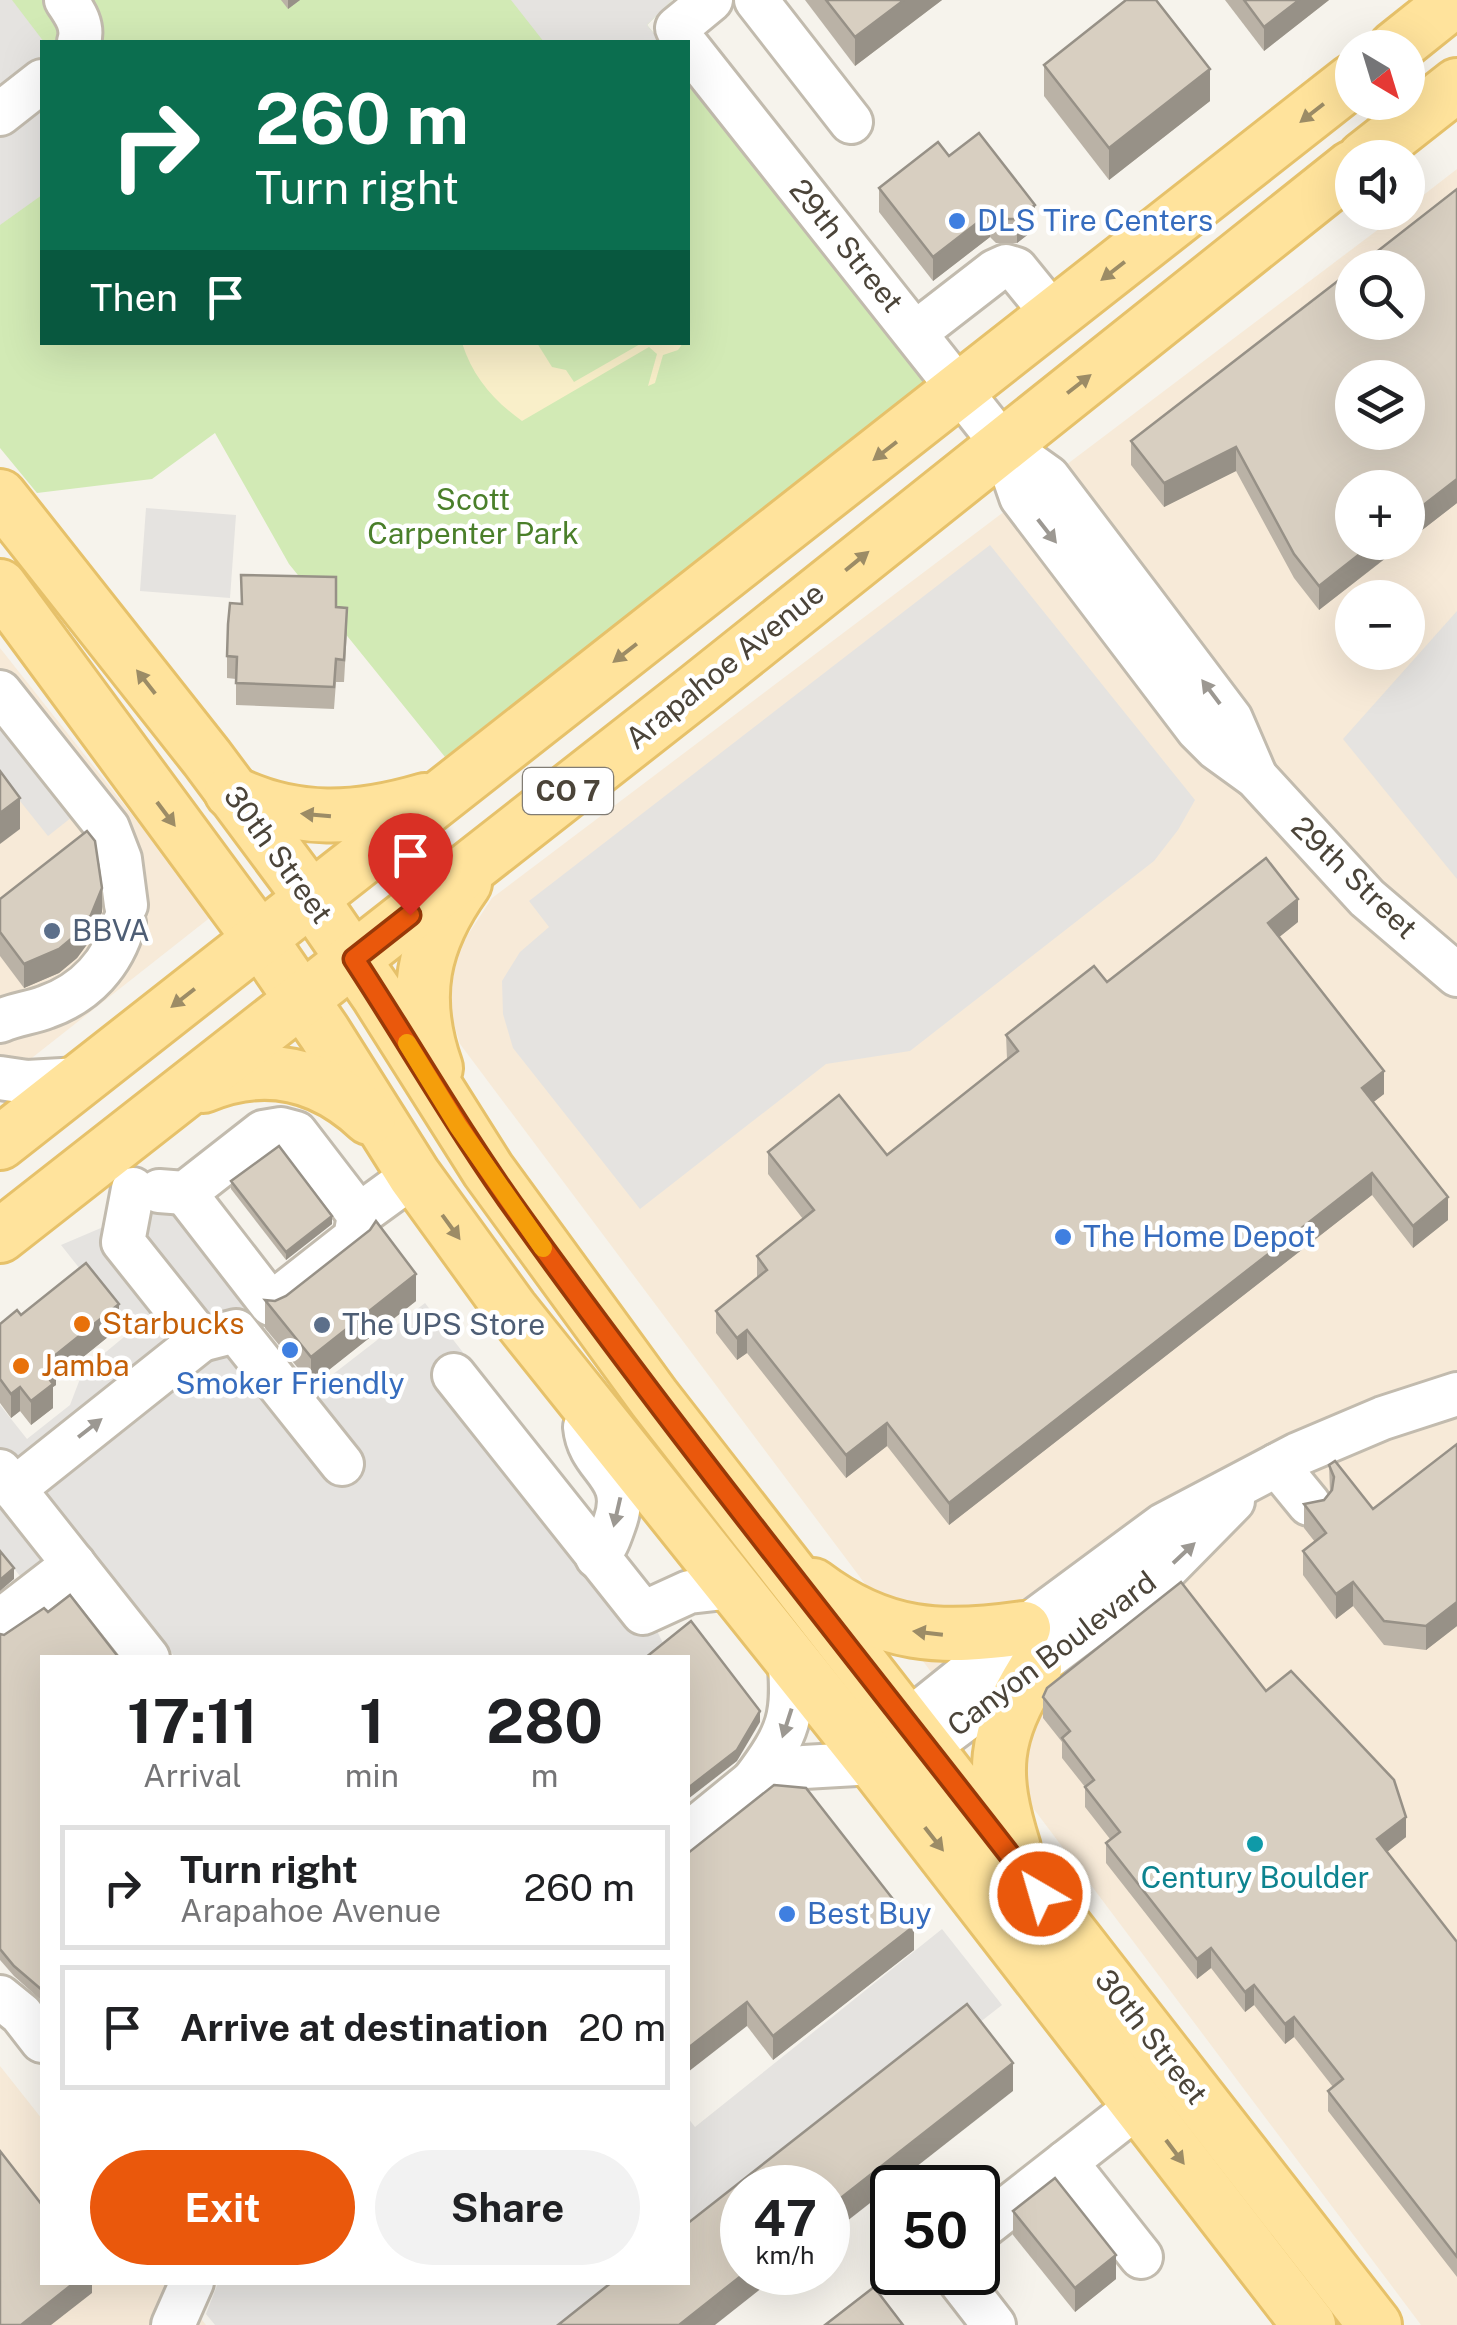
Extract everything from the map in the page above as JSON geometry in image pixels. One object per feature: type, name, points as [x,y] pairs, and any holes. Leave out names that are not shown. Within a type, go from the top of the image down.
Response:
[{"type":"main road","points":[[1414,30],[1441,4]]},
{"type":"main road","points":[[1387,140],[1457,85]]},
{"type":"main road","name":"CO 7","points":[[0,1143],[1335,95]]},
{"type":"main road","name":"Arapahoe Avenue","points":[[0,1236],[119,1172],[178,1096],[1335,181]]},
{"type":"main road","name":"30th Street","points":[[0,496],[311,898],[354,959],[458,1126],[621,1354],[1375,2325]]},
{"type":"main road","name":"30th Street","points":[[0,586],[260,938],[401,1156],[490,1282],[874,1762],[1309,2325]]},
{"type":"main road","points":[[232,792],[280,810],[341,817],[376,814],[445,794]]},
{"type":"main road","points":[[458,1126],[425,1030],[424,977],[440,922],[464,884],[495,848]]},
{"type":"main road","points":[[178,1096],[246,1073],[290,1072],[342,1096],[401,1156]]},
{"type":"main road","points":[[783,1562],[834,1601],[896,1629],[1030,1648],[999,1748],[998,1784],[1021,1869]]},
{"type":"street","points":[[66,0],[78,17],[80,40]]},
{"type":"street","points":[[683,39],[710,0]]},
{"type":"street","points":[[756,0],[851,122]]},
{"type":"street","name":"29th Street","points":[[690,48],[1003,445],[1048,478],[1231,719],[1256,777],[1352,883],[1457,975]]},
{"type":"street","points":[[0,114],[40,83]]},
{"type":"street","points":[[916,333],[1006,266],[1016,269],[1055,317]]},
{"type":"street","points":[[0,1021],[49,1006],[88,982],[109,961],[125,914],[114,839],[0,689],[46,650]]},
{"type":"street","points":[[0,1078],[27,1082],[80,1079]]},
{"type":"street","points":[[185,1193],[264,1132],[281,1129],[296,1133],[359,1214]]},
{"type":"street","points":[[146,1655],[7,1480],[271,1304],[355,1238],[359,1214],[401,1156]]},
{"type":"street","points":[[271,1304],[185,1193],[119,1172],[123,1242],[342,1464]]},
{"type":"street","points":[[454,1375],[643,1614],[689,1592],[732,1587]]},
{"type":"street","name":"Canyon Boulevard","points":[[754,1781],[804,1768],[874,1762],[917,1735],[1030,1648],[1163,1525],[1383,1418],[1457,1394]]},
{"type":"street","points":[[583,1402],[586,1440],[620,1487],[621,1498],[606,1548],[596,1557]]},
{"type":"street","points":[[1264,1473],[1310,1504]]},
{"type":"street","points":[[0,1622],[74,1564]]},
{"type":"street","points":[[690,1832],[754,1781],[778,1748],[792,1711],[788,1656]]},
{"type":"street","points":[[0,1997],[21,2014],[40,2038]]},
{"type":"street","points":[[1000,2214],[1138,2106]]},
{"type":"street","points":[[1066,2162],[1142,2257]]},
{"type":"street","points":[[1250,2251],[1289,2252],[1332,2270]]},
{"type":"street","points":[[173,2325],[191,2285]]},
{"type":"street","points":[[970,2295],[994,2325]]},
{"type":"shaded area","points":[[0,0],[12,0],[42,40],[40,196],[0,225]]},
{"type":"shaded area","points":[[511,0],[672,0],[647,25],[659,40],[542,40]]},
{"type":"shaded area","points":[[1457,169],[1457,2325],[1421,2325],[460,1044],[440,977],[492,898],[1335,262],[1335,340],[1425,340],[1425,250],[1351,250],[1377,230],[1425,230],[1425,194]]},
{"type":"shaded area","points":[[146,508],[236,515],[230,598],[140,591]]},
{"type":"shaded area","points":[[990,545],[1195,800],[1154,861],[910,1051],[826,1064],[640,1209],[513,1048],[503,1014],[502,981],[520,952],[549,927],[529,901]]},
{"type":"shaded area","points":[[1457,611],[1457,879],[1343,739],[1404,670],[1425,670],[1425,647]]},
{"type":"shaded area","points":[[0,648],[212,916],[0,1083]]},
{"type":"shaded area","points":[[0,677],[96,798],[48,836],[0,776]]},
{"type":"shaded area","points":[[162,1202],[243,1304],[242,1372],[279,1416],[425,1303],[620,1557],[665,1647],[656,1655],[173,1655],[81,1542],[26,1584],[0,1550],[0,1405],[27,1439],[70,1405],[83,1371],[130,1332],[61,1245]]},
{"type":"shaded area","points":[[942,1929],[1002,2005],[797,2165],[720,2165],[720,2214],[690,2249],[690,2121],[695,2127]]},
{"type":"shaded area","points":[[0,2066],[40,2116],[40,2285],[174,2285],[206,2325],[0,2325]]},
{"type":"shaded area","points":[[217,2285],[645,2285],[594,2325],[215,2325],[206,2314]]},
{"type":"green space","name":"Scott Carpenter Park","points":[[0,0],[672,0],[647,25],[659,40],[40,40],[40,345],[690,345],[690,78],[926,382],[445,757],[289,564],[215,433],[152,479],[37,493],[0,448]]},
{"type":"sand","points":[[463,345],[538,345],[552,367],[566,370],[574,382],[639,345],[682,345],[663,355],[655,383],[648,386],[657,354],[649,347],[522,421],[485,387]]},
{"type":"building","points":[[826,0],[904,0],[855,37]]},
{"type":"building","points":[[1126,0],[1156,0],[1210,69],[1109,148],[1044,65]]},
{"type":"building","points":[[1244,0],[1299,0],[1264,27]]},
{"type":"building","name":"DLS Tire Centers","points":[[979,133],[1035,205],[1017,219],[996,219],[990,213],[933,257],[879,188],[938,142],[949,156]]},
{"type":"building","points":[[1457,189],[1457,479],[1425,504],[1425,470],[1335,470],[1335,560],[1352,560],[1319,586],[1294,554],[1236,447],[1164,483],[1131,441],[1335,283],[1335,340],[1425,340],[1425,250],[1379,250],[1405,230],[1425,230],[1425,214]]},
{"type":"building","points":[[241,575],[336,577],[336,607],[347,608],[344,660],[336,659],[334,687],[236,683],[237,657],[227,656],[228,624],[230,603],[242,604]]},
{"type":"building","points":[[0,771],[20,798],[0,813]]},
{"type":"building","name":"BBVA","points":[[87,831],[95,841],[102,888],[91,915],[59,949],[24,964],[0,932],[0,899]]},
{"type":"building","name":"The Home Depot","points":[[1266,858],[1298,899],[1268,923],[1384,1071],[1362,1088],[1448,1197],[1413,1226],[1372,1173],[949,1503],[887,1423],[846,1455],[747,1330],[737,1338],[716,1311],[767,1270],[757,1256],[814,1210],[768,1152],[839,1095],[887,1155],[1018,1051],[1006,1035],[1094,966],[1107,982]]},
{"type":"building","points":[[279,1146],[332,1216],[286,1252],[231,1181]]},
{"type":"building","points":[[376,1221],[416,1274],[311,1357],[265,1300],[286,1296],[370,1230]]},
{"type":"building","points":[[86,1263],[119,1304],[53,1357],[56,1361],[43,1371],[53,1384],[31,1401],[20,1387],[11,1394],[0,1379],[0,1324],[17,1310],[21,1315]]},
{"type":"building","points":[[1457,1444],[1457,1602],[1426,1626],[1384,1621],[1353,1582],[1336,1594],[1303,1551],[1326,1533],[1304,1504],[1324,1500],[1332,1490],[1334,1477],[1329,1465],[1335,1461],[1373,1509]]},
{"type":"building","points":[[0,1551],[14,1568],[0,1580]]},
{"type":"building","name":"Century Boulder","points":[[1181,1582],[1266,1691],[1291,1671],[1394,1780],[1406,1817],[1377,1839],[1457,1942],[1457,2257],[1328,2091],[1343,2079],[1294,2017],[1285,2024],[1254,1985],[1245,1992],[1211,1948],[1197,1959],[1106,1843],[1120,1832],[1085,1787],[1094,1780],[1062,1738],[1070,1731],[1043,1697],[1047,1688]]},
{"type":"building","points":[[70,1595],[117,1655],[40,1655],[40,1988],[0,1949],[0,1634],[44,1608],[48,1612]]},
{"type":"building","points":[[691,1621],[760,1711],[737,1750],[690,1786],[690,1655],[649,1655]]},
{"type":"building","name":"Best Buy","points":[[774,1785],[806,1788],[914,1926],[773,2036],[747,2002],[690,2046],[690,1851]]},
{"type":"building","points":[[967,2004],[1013,2063],[883,2165],[870,2165],[870,2175],[850,2191],[850,2165],[762,2165]]},
{"type":"building","points":[[0,2151],[40,2202],[40,2285],[71,2285],[21,2325],[0,2325]]},
{"type":"building","points":[[1055,2178],[1116,2255],[1075,2288],[1013,2211]]},
{"type":"building","points":[[720,2198],[720,2293],[679,2325],[558,2325],[608,2285],[690,2285],[690,2221]]},
{"type":"building","points":[[870,2290],[870,2295],[880,2295],[903,2325],[825,2325]]},
{"type":"slow traffic","points":[[407,1043],[458,1126],[543,1248]]},
{"type":"place","name":"DLS Tire Centers","points":[[957,221]]},
{"type":"place","name":"BBVA","points":[[52,931]]},
{"type":"place","name":"The Home Depot","points":[[1063,1237]]},
{"type":"place","name":"Starbucks","points":[[82,1324]]},
{"type":"place","name":"The UPS Store","points":[[322,1325]]},
{"type":"place","name":"Smoker Friendly","points":[[290,1350]]},
{"type":"place","name":"Jamba","points":[[21,1366]]},
{"type":"place","name":"Century Boulder","points":[[1255,1844]]},
{"type":"place","name":"Best Buy","points":[[787,1914]]},
{"type":"route","points":[[410,915],[354,959],[458,1126],[654,1398],[1040,1894]]}]
